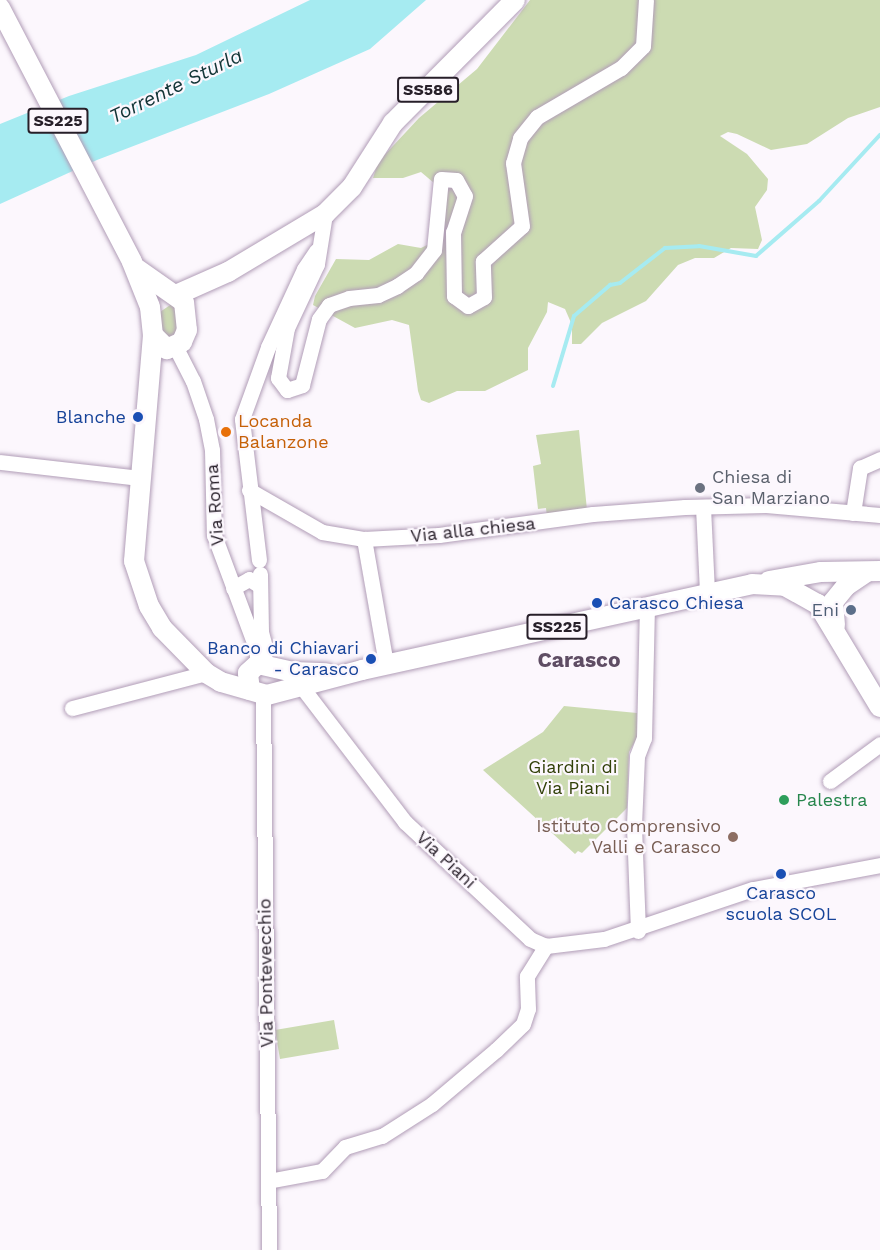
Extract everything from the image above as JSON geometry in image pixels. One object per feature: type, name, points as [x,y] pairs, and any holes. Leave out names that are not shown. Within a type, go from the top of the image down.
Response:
[{"type":"main road","name":"SS586","points":[[173,294],[228,272],[325,214],[352,188],[393,123],[515,0]]},
{"type":"main road","name":"SS225","points":[[0,8],[132,262],[165,343],[149,392],[134,561],[139,585],[162,628],[206,673],[263,678],[362,670]]},
{"type":"main road","name":"SS225","points":[[132,262],[184,302],[188,316],[182,342],[165,343]]},
{"type":"main road","name":"SS586","points":[[188,316],[228,272]]},
{"type":"main road","points":[[150,307],[173,294]]},
{"type":"main road","points":[[752,584],[820,572],[873,571]]},
{"type":"main road","points":[[803,596],[873,571]]},
{"type":"main road","points":[[835,626],[833,602],[846,586],[873,571]]},
{"type":"main road","points":[[803,596],[806,585],[820,572]]},
{"type":"main road","name":"SS225","points":[[190,658],[224,672],[301,686],[386,664],[707,593],[752,584],[785,586],[818,604],[835,626],[880,707]]},
{"type":"street","points":[[325,214],[320,245],[308,290],[287,328],[278,378],[287,390],[302,385],[319,319],[329,306],[349,298],[378,296],[398,286],[416,273],[434,250],[441,179],[456,180],[465,196],[453,232],[454,296],[468,306],[484,297],[483,261],[522,226],[513,173],[520,138],[537,117],[621,68],[643,46],[646,0]]},
{"type":"street","points":[[263,678],[260,573],[242,419],[304,269],[320,245]]},
{"type":"street","name":"Via Roma","points":[[165,343],[193,381],[206,419],[212,450],[214,535],[256,648],[263,678]]},
{"type":"street","points":[[853,513],[860,468],[880,459]]},
{"type":"street","points":[[0,462],[141,478]]},
{"type":"street","name":"Via alla chiesa","points":[[249,490],[322,532],[364,539],[439,535],[593,514],[706,507],[766,505],[880,515]]},
{"type":"street","points":[[706,507],[707,593]]},
{"type":"street","points":[[364,539],[386,664]]},
{"type":"street","points":[[232,588],[260,573]]},
{"type":"street","points":[[638,931],[634,825],[637,756],[644,738],[647,606]]},
{"type":"street","points":[[72,708],[206,673]]},
{"type":"street","name":"Via Pontevecchio","points":[[263,678],[269,1250]]},
{"type":"street","name":"Via Piani","points":[[301,686],[405,822],[530,939],[546,946]]},
{"type":"street","points":[[830,781],[880,744]]},
{"type":"street","points":[[268,1181],[322,1171],[345,1147],[382,1136],[432,1104],[496,1050],[523,1024],[528,1009],[527,976],[546,946],[638,931],[753,889],[880,865]]},
{"type":"green space","points":[[530,0],[880,0],[880,107],[848,118],[807,144],[771,150],[737,134],[728,132],[720,136],[747,154],[768,179],[767,190],[755,207],[762,240],[758,249],[731,248],[714,258],[695,258],[678,265],[646,301],[602,323],[581,344],[572,344],[572,325],[565,309],[548,302],[547,312],[528,348],[528,370],[485,391],[457,391],[429,403],[421,400],[418,391],[409,325],[392,320],[355,328],[313,305],[315,296],[336,259],[369,260],[398,244],[421,248],[431,243],[434,183],[421,172],[403,178],[373,178],[378,162],[419,118],[477,69]]},
{"type":"green space","points":[[173,303],[181,321],[174,340],[163,339],[160,312]]},
{"type":"green space","points":[[579,430],[587,510],[547,518],[546,508],[538,509],[533,466],[541,464],[536,435]]},
{"type":"green space","name":"Giardini di Via Piani","points":[[564,706],[637,713],[637,738],[629,752],[627,808],[582,853],[578,851],[575,854],[483,770],[543,732]]},
{"type":"green space","points":[[334,1020],[339,1049],[280,1059],[275,1030]]},
{"type":"water","name":"Torrente Sturla","points":[[310,0],[426,0],[370,49],[269,94],[97,160],[0,204],[0,124],[69,96],[196,55]]},
{"type":"waterway","points":[[553,386],[574,316],[610,285],[620,283],[665,248],[699,246],[756,256],[819,201],[880,135]]},
{"type":"place","name":"Blanche","points":[[138,417]]},
{"type":"place","name":"Locanda Balanzone","points":[[226,432]]},
{"type":"place","name":"Chiesa di San Marziano","points":[[700,488]]},
{"type":"place","name":"Carasco Chiesa","points":[[597,603]]},
{"type":"place","name":"Eni","points":[[851,610]]},
{"type":"place","name":"Banco di Chiavari - Carasco","points":[[371,659]]},
{"type":"place","name":"Palestra","points":[[784,800]]},
{"type":"place","name":"Istituto Comprensivo Valli e Carasco","points":[[733,837]]},
{"type":"place","name":"Carasco scuola SCOL","points":[[781,874]]},
{"type":"district","name":"Carasco","points":[[579,660]]}]
